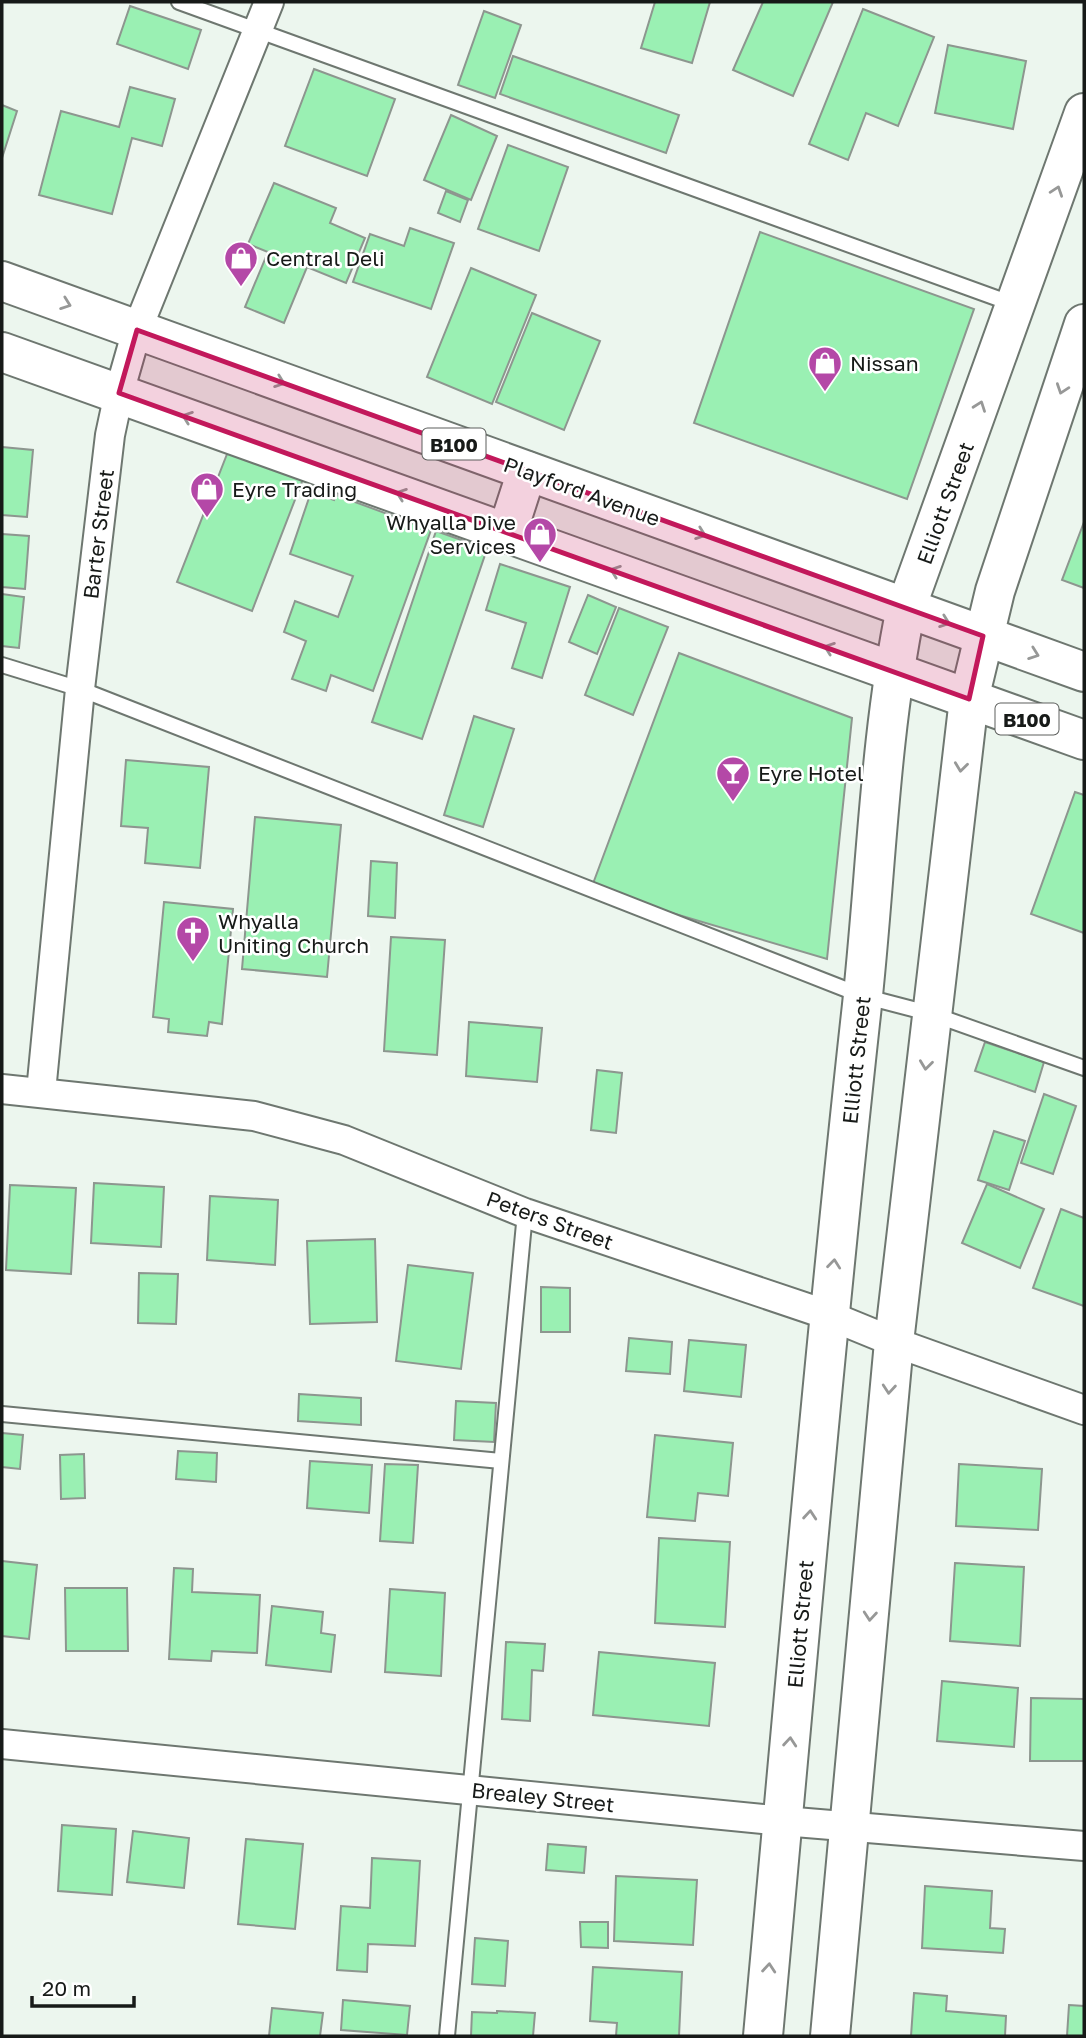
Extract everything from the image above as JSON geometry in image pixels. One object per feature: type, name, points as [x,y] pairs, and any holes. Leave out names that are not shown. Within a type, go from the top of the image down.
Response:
[{"type":"main road","name":"Elliott Street","points":[[763,2036],[828,1315],[863,996],[893,671],[906,608],[1084,113]]},
{"type":"main road","name":"Playford Avenue","points":[[2,281],[1084,672]]},
{"type":"main road","points":[[830,2036],[894,1342],[969,699],[983,636],[1013,531],[1083,334]]},
{"type":"main road","name":"B100","points":[[2,352],[1084,740]]},
{"type":"main road","points":[[507,533],[527,471]]},
{"type":"street","name":"Barter Street","points":[[41,1092],[80,689],[110,435],[118,393],[137,330],[269,2]]},
{"type":"street","name":"Peters Street","points":[[2,1089],[254,1116],[344,1140],[525,1213],[828,1315],[894,1342],[1084,1410]]},
{"type":"street","name":"Brealey Street","points":[[2,1744],[783,1821],[1084,1846]]},
{"type":"lane","points":[[179,2],[1017,305]]},
{"type":"lane","points":[[2,665],[80,689],[863,996],[932,1014],[1084,1068]]},
{"type":"lane","points":[[447,2036],[525,1213]]},
{"type":"lane","points":[[2,1414],[501,1461]]},
{"type":"highlighted area","points":[[137,330],[527,471],[983,636],[969,699],[119,393]]},
{"type":"building","points":[[655,2],[710,2],[692,63],[641,48]]},
{"type":"building","points":[[763,2],[833,2],[793,96],[733,70]]},
{"type":"building","points":[[130,6],[201,30],[188,69],[117,44]]},
{"type":"building","points":[[863,9],[934,37],[898,126],[866,113],[848,160],[809,144]]},
{"type":"building","points":[[484,11],[521,25],[495,98],[458,85]]},
{"type":"building","points":[[948,45],[1026,61],[1013,129],[935,113]]},
{"type":"building","points":[[513,56],[679,115],[666,153],[500,94]]},
{"type":"building","points":[[314,69],[395,99],[367,176],[285,146]]},
{"type":"building","points":[[130,87],[175,99],[162,146],[132,138],[112,214],[39,195],[61,111],[119,127]]},
{"type":"building","points":[[2,105],[17,111],[2,158]]},
{"type":"building","points":[[451,115],[497,136],[471,200],[424,180]]},
{"type":"building","points":[[508,145],[568,167],[539,251],[478,229]]},
{"type":"building","points":[[274,183],[336,208],[330,223],[365,238],[346,283],[307,267],[284,323],[245,307],[268,252],[248,244]]},
{"type":"building","points":[[446,191],[468,200],[460,222],[438,213]]},
{"type":"building","points":[[410,228],[454,243],[431,309],[353,282],[370,234],[404,246]]},
{"type":"building","points":[[760,232],[974,309],[907,499],[694,423]]},
{"type":"building","points":[[471,268],[536,295],[492,404],[427,377]]},
{"type":"building","points":[[532,313],[600,341],[564,430],[496,402]]},
{"type":"building","points":[[2,447],[33,450],[27,517],[2,515]]},
{"type":"building","points":[[229,449],[303,479],[252,611],[177,582]]},
{"type":"building","points":[[311,492],[334,500],[336,495],[431,530],[373,691],[331,675],[326,691],[292,679],[306,641],[284,632],[295,601],[338,617],[353,576],[290,554]]},
{"type":"building","points":[[1084,522],[1084,588],[1062,580]]},
{"type":"building","points":[[436,531],[487,549],[422,739],[372,722]]},
{"type":"building","points":[[2,534],[29,536],[25,589],[2,587]]},
{"type":"building","points":[[500,564],[570,587],[542,678],[512,668],[526,623],[486,610]]},
{"type":"building","points":[[2,594],[24,597],[19,648],[2,646]]},
{"type":"building","points":[[588,595],[616,607],[597,654],[569,642]]},
{"type":"building","points":[[619,608],[668,627],[633,715],[585,695]]},
{"type":"building","name":"Eyre Hotel","points":[[679,653],[852,718],[827,959],[591,889]]},
{"type":"building","points":[[474,716],[514,729],[483,827],[444,815]]},
{"type":"building","points":[[126,760],[209,767],[200,868],[145,863],[148,828],[121,826]]},
{"type":"building","points":[[1075,792],[1084,795],[1084,933],[1031,914]]},
{"type":"building","points":[[255,817],[341,825],[327,977],[242,969]]},
{"type":"building","points":[[371,861],[397,863],[395,918],[368,916]]},
{"type":"building","name":"Whyalla Uniting Church","points":[[164,902],[233,909],[222,1024],[209,1022],[207,1036],[168,1032],[169,1019],[153,1017]]},
{"type":"building","points":[[391,937],[445,940],[437,1055],[384,1051]]},
{"type":"building","points":[[469,1022],[542,1028],[537,1082],[466,1076]]},
{"type":"building","points":[[985,1042],[1044,1062],[1035,1092],[975,1071]]},
{"type":"building","points":[[597,1070],[622,1073],[616,1133],[591,1130]]},
{"type":"building","points":[[1044,1094],[1076,1106],[1053,1174],[1021,1163]]},
{"type":"building","points":[[994,1131],[1025,1141],[1009,1190],[978,1180]]},
{"type":"building","points":[[94,1183],[164,1187],[161,1247],[91,1243]]},
{"type":"building","points":[[987,1184],[1044,1209],[1020,1268],[962,1243]]},
{"type":"building","points":[[10,1185],[76,1188],[71,1274],[6,1270]]},
{"type":"building","points":[[210,1196],[278,1200],[275,1265],[207,1260]]},
{"type":"building","points":[[1061,1209],[1084,1218],[1084,1306],[1033,1288]]},
{"type":"building","points":[[375,1239],[377,1322],[310,1324],[307,1241]]},
{"type":"building","points":[[408,1265],[473,1273],[461,1369],[396,1361]]},
{"type":"building","points":[[139,1273],[178,1274],[176,1324],[138,1323]]},
{"type":"building","points":[[541,1287],[570,1288],[570,1332],[541,1332]]},
{"type":"building","points":[[629,1338],[672,1342],[670,1374],[626,1371]]},
{"type":"building","points":[[689,1340],[746,1345],[741,1397],[684,1391]]},
{"type":"building","points":[[299,1394],[361,1398],[361,1425],[298,1421]]},
{"type":"building","points":[[456,1401],[496,1403],[494,1442],[454,1440]]},
{"type":"building","points":[[2,1433],[23,1435],[20,1469],[2,1467]]},
{"type":"building","points":[[655,1435],[733,1443],[728,1496],[698,1493],[695,1521],[647,1517]]},
{"type":"building","points":[[178,1451],[217,1453],[216,1482],[176,1479]]},
{"type":"building","points":[[84,1454],[85,1498],[61,1499],[60,1455]]},
{"type":"building","points":[[310,1461],[372,1465],[369,1513],[307,1508]]},
{"type":"building","points":[[385,1464],[418,1465],[413,1543],[380,1541]]},
{"type":"building","points":[[959,1464],[1042,1469],[1038,1530],[956,1526]]},
{"type":"building","points":[[659,1538],[730,1542],[725,1627],[655,1623]]},
{"type":"building","points":[[2,1561],[37,1565],[29,1639],[2,1636]]},
{"type":"building","points":[[955,1563],[1024,1567],[1020,1646],[950,1641]]},
{"type":"building","points":[[174,1568],[193,1569],[192,1592],[260,1595],[257,1653],[212,1651],[211,1661],[169,1659]]},
{"type":"building","points":[[65,1588],[127,1588],[128,1651],[66,1651]]},
{"type":"building","points":[[390,1589],[445,1593],[441,1676],[385,1672]]},
{"type":"building","points":[[272,1606],[323,1612],[321,1633],[335,1635],[331,1672],[266,1665]]},
{"type":"building","points":[[506,1642],[545,1644],[543,1671],[532,1670],[530,1721],[502,1719]]},
{"type":"building","points":[[599,1652],[715,1663],[709,1726],[593,1715]]},
{"type":"building","points":[[942,1681],[1018,1688],[1014,1747],[937,1741]]},
{"type":"building","points":[[1031,1698],[1084,1699],[1084,1761],[1030,1761]]},
{"type":"building","points":[[62,1825],[116,1829],[112,1895],[58,1891]]},
{"type":"building","points":[[133,1831],[189,1838],[184,1888],[127,1882]]},
{"type":"building","points":[[246,1839],[303,1844],[295,1929],[238,1924]]},
{"type":"building","points":[[548,1844],[586,1847],[584,1873],[546,1870]]},
{"type":"building","points":[[372,1858],[420,1861],[415,1946],[368,1944],[367,1972],[337,1970],[341,1906],[370,1908]]},
{"type":"building","points":[[616,1876],[697,1880],[693,1945],[614,1941]]},
{"type":"building","points":[[925,1886],[992,1891],[990,1928],[1005,1929],[1003,1953],[922,1948]]},
{"type":"building","points":[[580,1922],[608,1922],[608,1948],[581,1947]]},
{"type":"building","points":[[475,1938],[508,1941],[505,1986],[472,1984]]},
{"type":"building","points":[[593,1967],[682,1972],[679,2036],[616,2036],[617,2023],[590,2021]]},
{"type":"building","points":[[914,1993],[947,1996],[946,2011],[1006,2016],[1005,2036],[911,2036]]},
{"type":"building","points":[[343,2000],[410,2006],[407,2035],[341,2030]]},
{"type":"building","points":[[1069,2005],[1084,2006],[1084,2036],[1067,2036]]},
{"type":"building","points":[[272,2008],[323,2013],[320,2036],[269,2036]]},
{"type":"building","points":[[472,2012],[535,2013],[533,2036],[471,2036]]},
{"type":"place","name":"Central Deli","points":[[241,288]]},
{"type":"place","name":"Nissan","points":[[825,393]]},
{"type":"place","name":"Eyre Trading","points":[[207,519]]},
{"type":"place","name":"Whyalla Dive Services","points":[[540,564]]},
{"type":"place","name":"Eyre Hotel","points":[[733,803]]},
{"type":"place","name":"Whyalla Uniting Church","points":[[193,963]]}]
